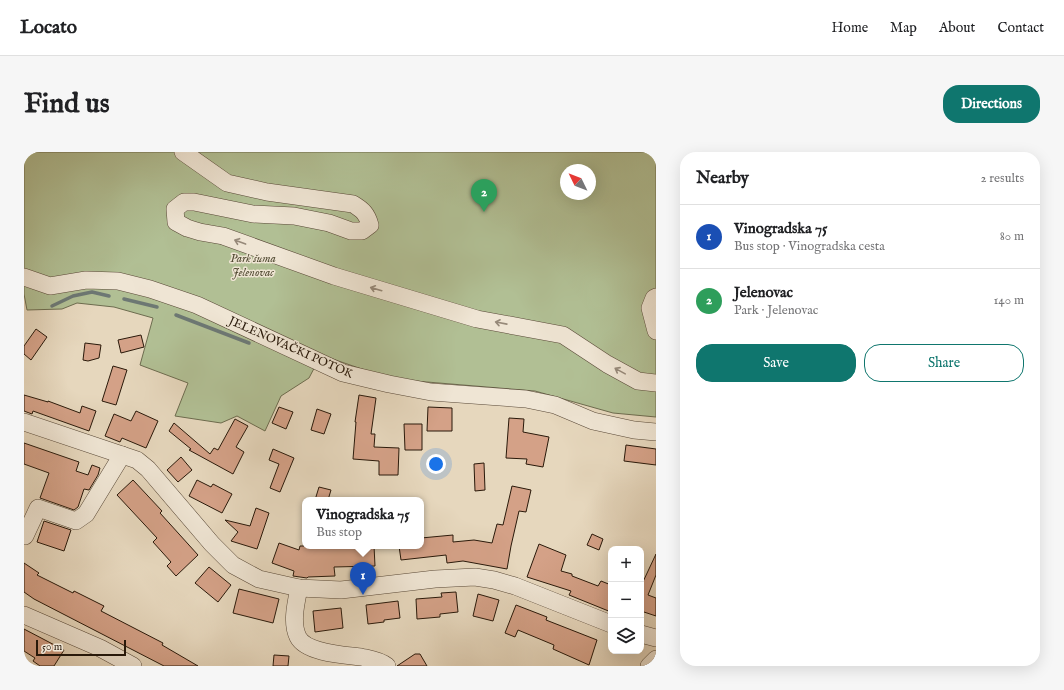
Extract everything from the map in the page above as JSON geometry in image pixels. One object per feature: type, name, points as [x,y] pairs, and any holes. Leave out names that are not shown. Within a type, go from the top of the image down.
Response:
[{"type":"street","points":[[183,152],[227,183],[267,192],[353,204],[363,210],[368,217],[370,225],[362,231],[351,231],[329,223],[294,216],[253,214],[194,202],[184,202],[175,209],[176,222],[187,228],[223,236],[334,276],[477,318],[563,335],[607,364],[638,381],[656,383]]},
{"type":"street","name":"JELENOVAČKI POTOK","points":[[24,277],[50,286],[86,280],[118,281],[150,289],[197,305],[343,372],[389,384],[431,392],[526,399],[555,405],[593,421],[634,430],[656,432]]},
{"type":"street","points":[[656,297],[654,298],[650,308],[656,331]]},
{"type":"street","points":[[24,422],[137,460],[148,469],[212,544],[233,565],[259,579],[299,588],[341,590],[435,579],[475,577],[494,580],[515,586],[608,623]]},
{"type":"street","points":[[26,536],[38,508],[76,521],[86,514],[122,455]]},
{"type":"street","points":[[299,588],[295,613],[295,627],[298,637],[304,645],[314,649],[373,660],[387,666]]},
{"type":"street","points":[[24,615],[100,648],[134,666]]},
{"type":"street","points":[[644,635],[656,638]]},
{"type":"street","points":[[649,666],[656,659]]},
{"type":"green space","name":"Park šuma Jelenovac","points":[[24,152],[656,152],[656,417],[613,413],[535,391],[391,379],[321,355],[309,378],[281,396],[265,431],[237,416],[221,423],[175,416],[188,383],[140,365],[153,318],[114,307],[77,303],[62,309],[27,310],[24,294]]},
{"type":"building","points":[[36,329],[47,337],[31,360],[24,354],[24,346]]},
{"type":"building","points":[[141,335],[144,347],[121,353],[118,340]]},
{"type":"building","points":[[85,343],[101,345],[99,358],[88,361],[83,360]]},
{"type":"building","points":[[113,366],[127,370],[116,405],[102,401]]},
{"type":"building","points":[[24,395],[48,401],[80,413],[82,406],[96,411],[89,431],[33,411],[32,414],[24,411]]},
{"type":"building","points":[[359,395],[376,398],[371,434],[375,434],[374,447],[399,448],[398,475],[379,475],[379,461],[353,459],[355,422]]},
{"type":"building","points":[[279,407],[293,412],[286,429],[272,423]]},
{"type":"building","points":[[428,407],[452,408],[452,431],[427,431]]},
{"type":"building","points":[[317,409],[331,414],[324,434],[311,430]]},
{"type":"building","points":[[136,411],[158,421],[146,448],[122,438],[120,442],[105,436],[114,414],[131,421]]},
{"type":"building","points":[[509,418],[524,419],[523,432],[549,437],[543,467],[526,464],[527,459],[506,458]]},
{"type":"building","points":[[235,419],[248,426],[236,447],[244,452],[233,474],[189,450],[191,449],[169,431],[174,423],[210,454],[214,448],[218,450]]},
{"type":"building","points":[[404,424],[422,424],[422,450],[405,450]]},
{"type":"building","points":[[24,443],[79,462],[76,471],[88,475],[92,465],[100,468],[98,475],[89,490],[84,489],[78,507],[74,510],[40,498],[49,473],[24,464]]},
{"type":"building","points":[[626,445],[656,449],[656,465],[624,461]]},
{"type":"building","points":[[273,449],[294,458],[280,492],[270,488],[279,464],[269,460]]},
{"type":"building","points":[[181,457],[192,470],[178,482],[167,470]]},
{"type":"building","points":[[484,463],[485,490],[475,491],[474,464]]},
{"type":"building","points":[[133,480],[162,511],[160,513],[198,555],[176,576],[167,566],[171,562],[153,542],[157,538],[117,495]]},
{"type":"building","points":[[197,480],[211,487],[213,484],[232,494],[222,513],[189,496]]},
{"type":"building","points":[[512,486],[531,490],[526,512],[519,511],[507,569],[463,561],[447,563],[446,555],[401,560],[399,549],[424,549],[424,538],[453,535],[453,542],[474,540],[492,543],[497,524],[503,525]]},
{"type":"building","points":[[319,487],[331,490],[329,497],[316,497]]},
{"type":"building","points":[[256,508],[269,513],[257,549],[231,541],[238,532],[225,520],[250,526]]},
{"type":"building","points":[[44,521],[71,530],[64,551],[37,542]]},
{"type":"building","points":[[592,534],[603,539],[599,550],[587,545]]},
{"type":"building","points":[[279,543],[299,550],[300,546],[302,546],[302,549],[374,549],[375,566],[334,567],[335,576],[307,578],[293,576],[294,571],[272,563]]},
{"type":"building","points":[[539,544],[566,555],[561,571],[572,574],[572,576],[598,586],[601,581],[608,584],[608,611],[569,595],[571,591],[527,577]]},
{"type":"building","points":[[656,554],[656,575],[648,595],[656,598],[656,616],[644,612],[644,580]]},
{"type":"building","points":[[24,563],[39,573],[37,575],[73,593],[74,591],[104,606],[101,611],[163,643],[162,645],[198,666],[164,666],[34,599],[24,592]]},
{"type":"building","points":[[209,567],[231,585],[218,602],[195,583]]},
{"type":"building","points":[[239,589],[279,599],[273,623],[233,613]]},
{"type":"building","points":[[456,592],[458,612],[440,614],[440,617],[417,619],[416,599],[442,597],[441,593]]},
{"type":"building","points":[[478,594],[499,600],[493,621],[473,616]]},
{"type":"building","points":[[398,601],[400,618],[368,624],[366,605]]},
{"type":"building","points":[[516,605],[547,617],[546,620],[597,640],[589,665],[553,649],[554,645],[518,630],[515,637],[505,633]]},
{"type":"building","points":[[341,608],[343,628],[315,632],[313,611]]},
{"type":"building","points":[[24,629],[64,650],[54,666],[40,666],[33,661],[35,658],[24,651]]},
{"type":"building","points":[[415,654],[420,654],[427,666],[397,666]]},
{"type":"building","points":[[274,655],[289,656],[288,666],[273,666]]},
{"type":"waterway","name":"JELENOVAČKI POTOK","points":[[52,306],[73,296],[92,292],[109,296]]},
{"type":"waterway","name":"JELENOVAČKI POTOK","points":[[124,299],[157,307]]},
{"type":"waterway","name":"JELENOVAČKI POTOK","points":[[176,315],[249,343]]},
{"type":"place","name":"Jelenovac","points":[[484,212]]},
{"type":"place","name":"Vinogradska 75","points":[[363,595]]}]
